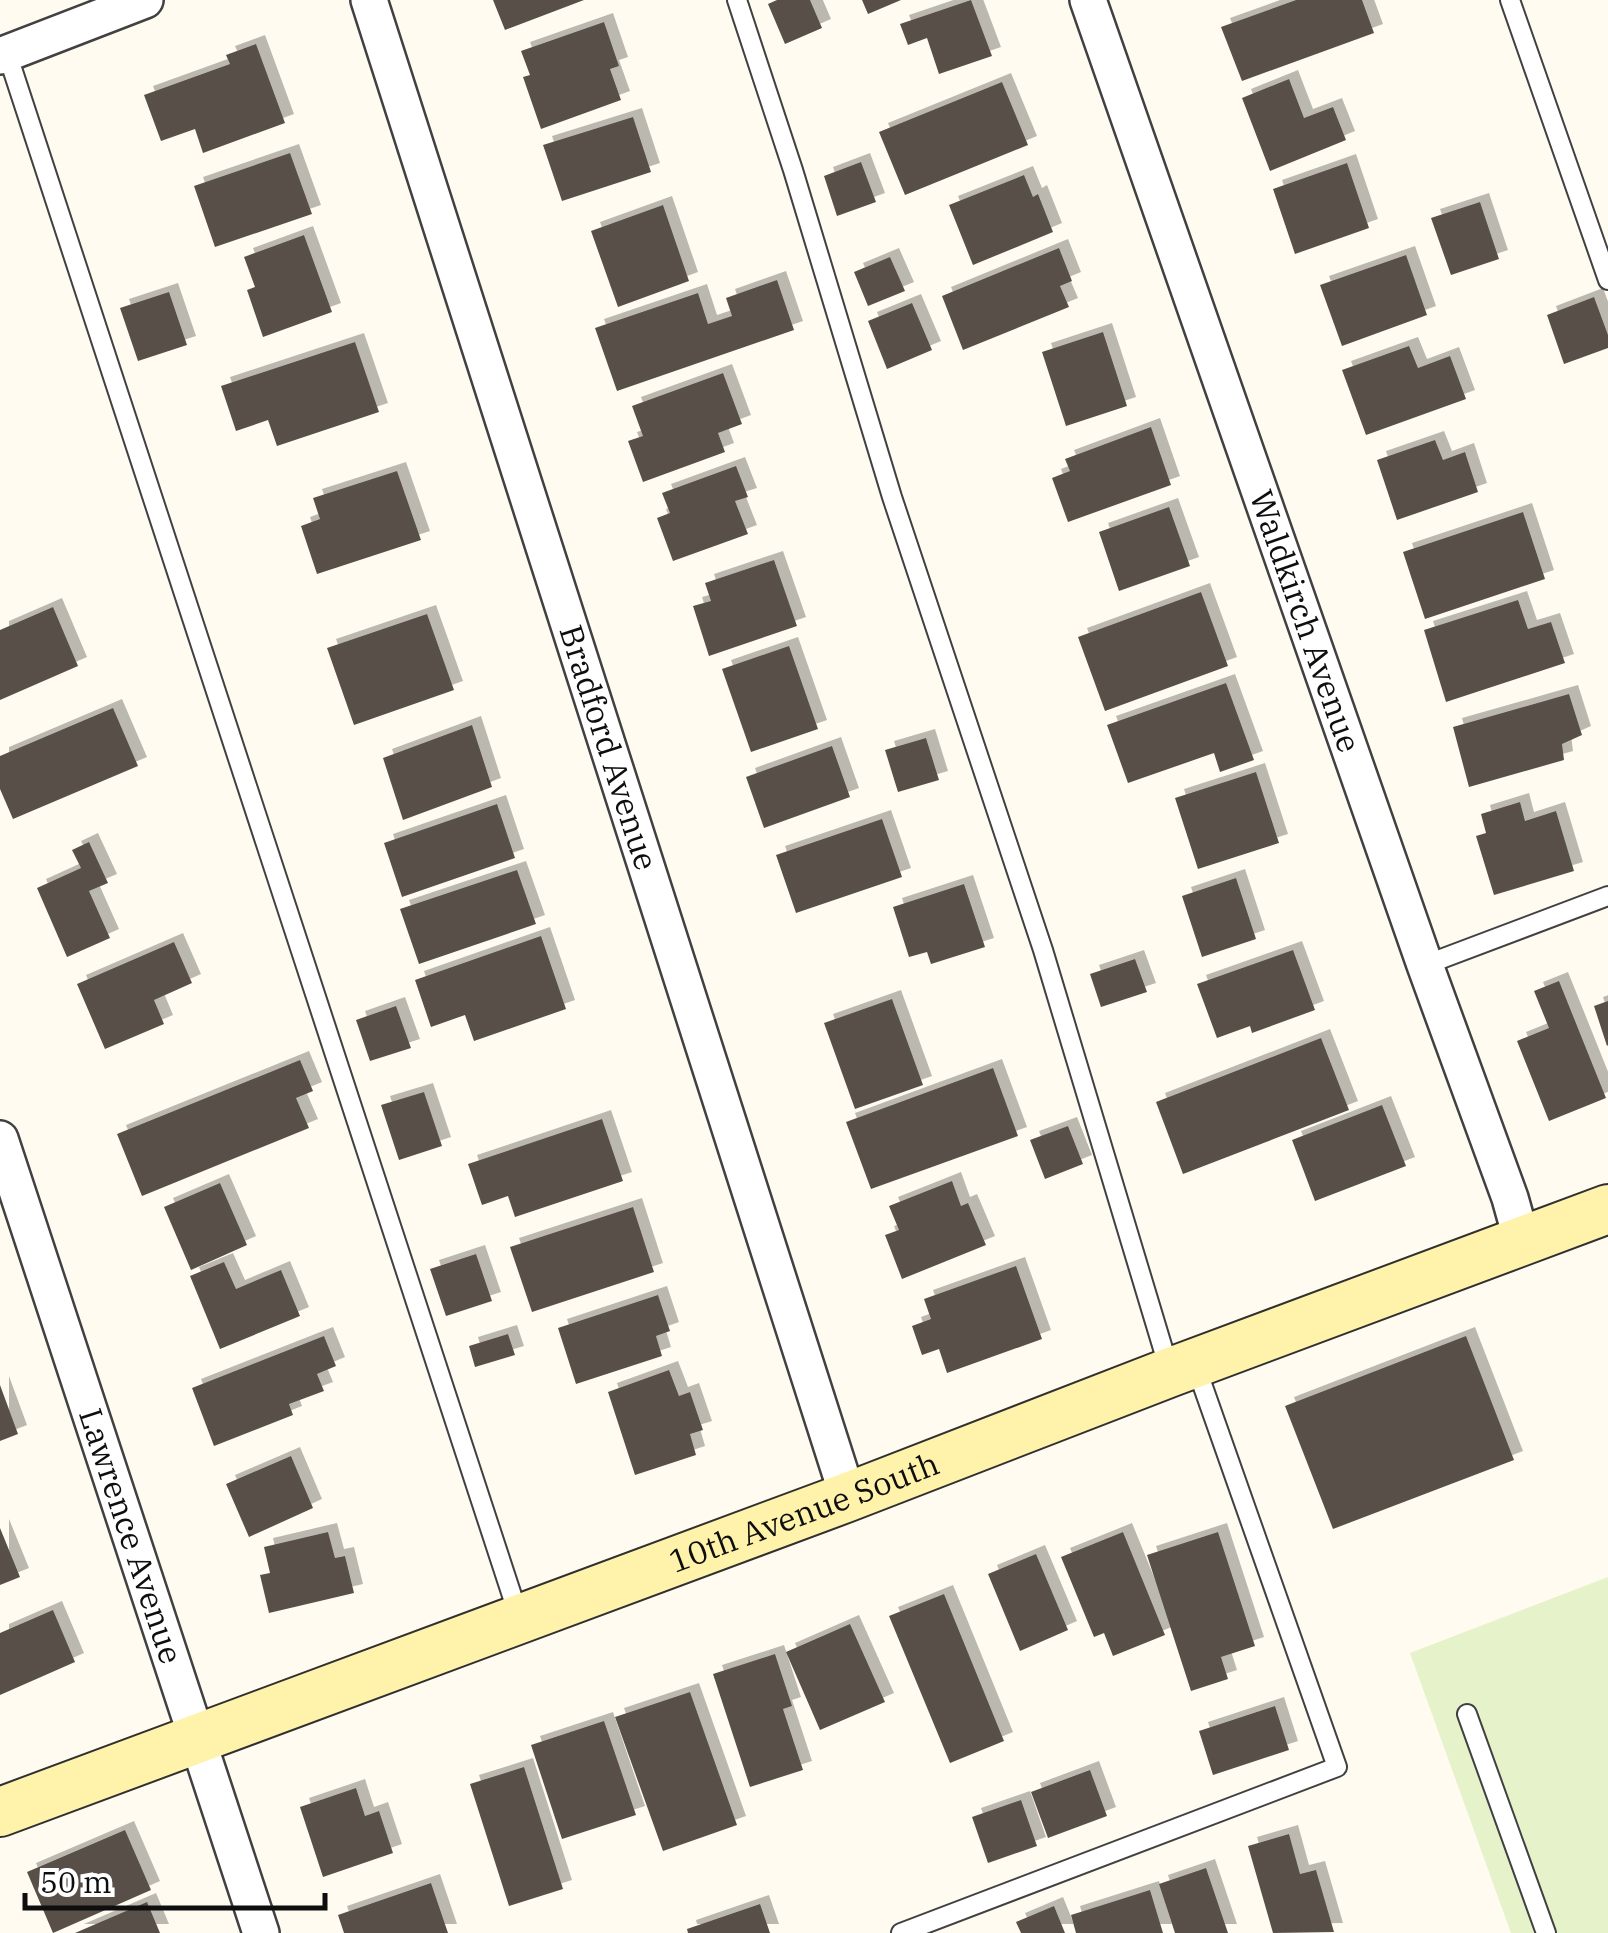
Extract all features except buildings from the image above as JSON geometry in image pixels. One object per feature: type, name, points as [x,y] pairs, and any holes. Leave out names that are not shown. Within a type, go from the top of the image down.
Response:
[{"type":"street","points":[[3,55],[145,0]]},
{"type":"street","name":"Bradford Avenue","points":[[369,0],[848,1498]]},
{"type":"street","name":"Waldkirch Avenue","points":[[1088,0],[1522,1241]]},
{"type":"street","name":"Lawrence Avenue","points":[[0,1138],[260,1933]]},
{"type":"street","name":"10th Avenue South","points":[[0,1812],[848,1498],[1608,1209]]},
{"type":"lane","points":[[737,0],[892,497],[1182,1368],[1337,1767],[900,1933]]},
{"type":"lane","points":[[1510,0],[1608,280]]},
{"type":"lane","points":[[3,55],[520,1620]]},
{"type":"lane","points":[[1425,965],[1608,896]]},
{"type":"lane","points":[[1467,1714],[1546,1933]]},
{"type":"green space","points":[[1608,1577],[1608,1933],[1511,1933],[1410,1653]]}]
